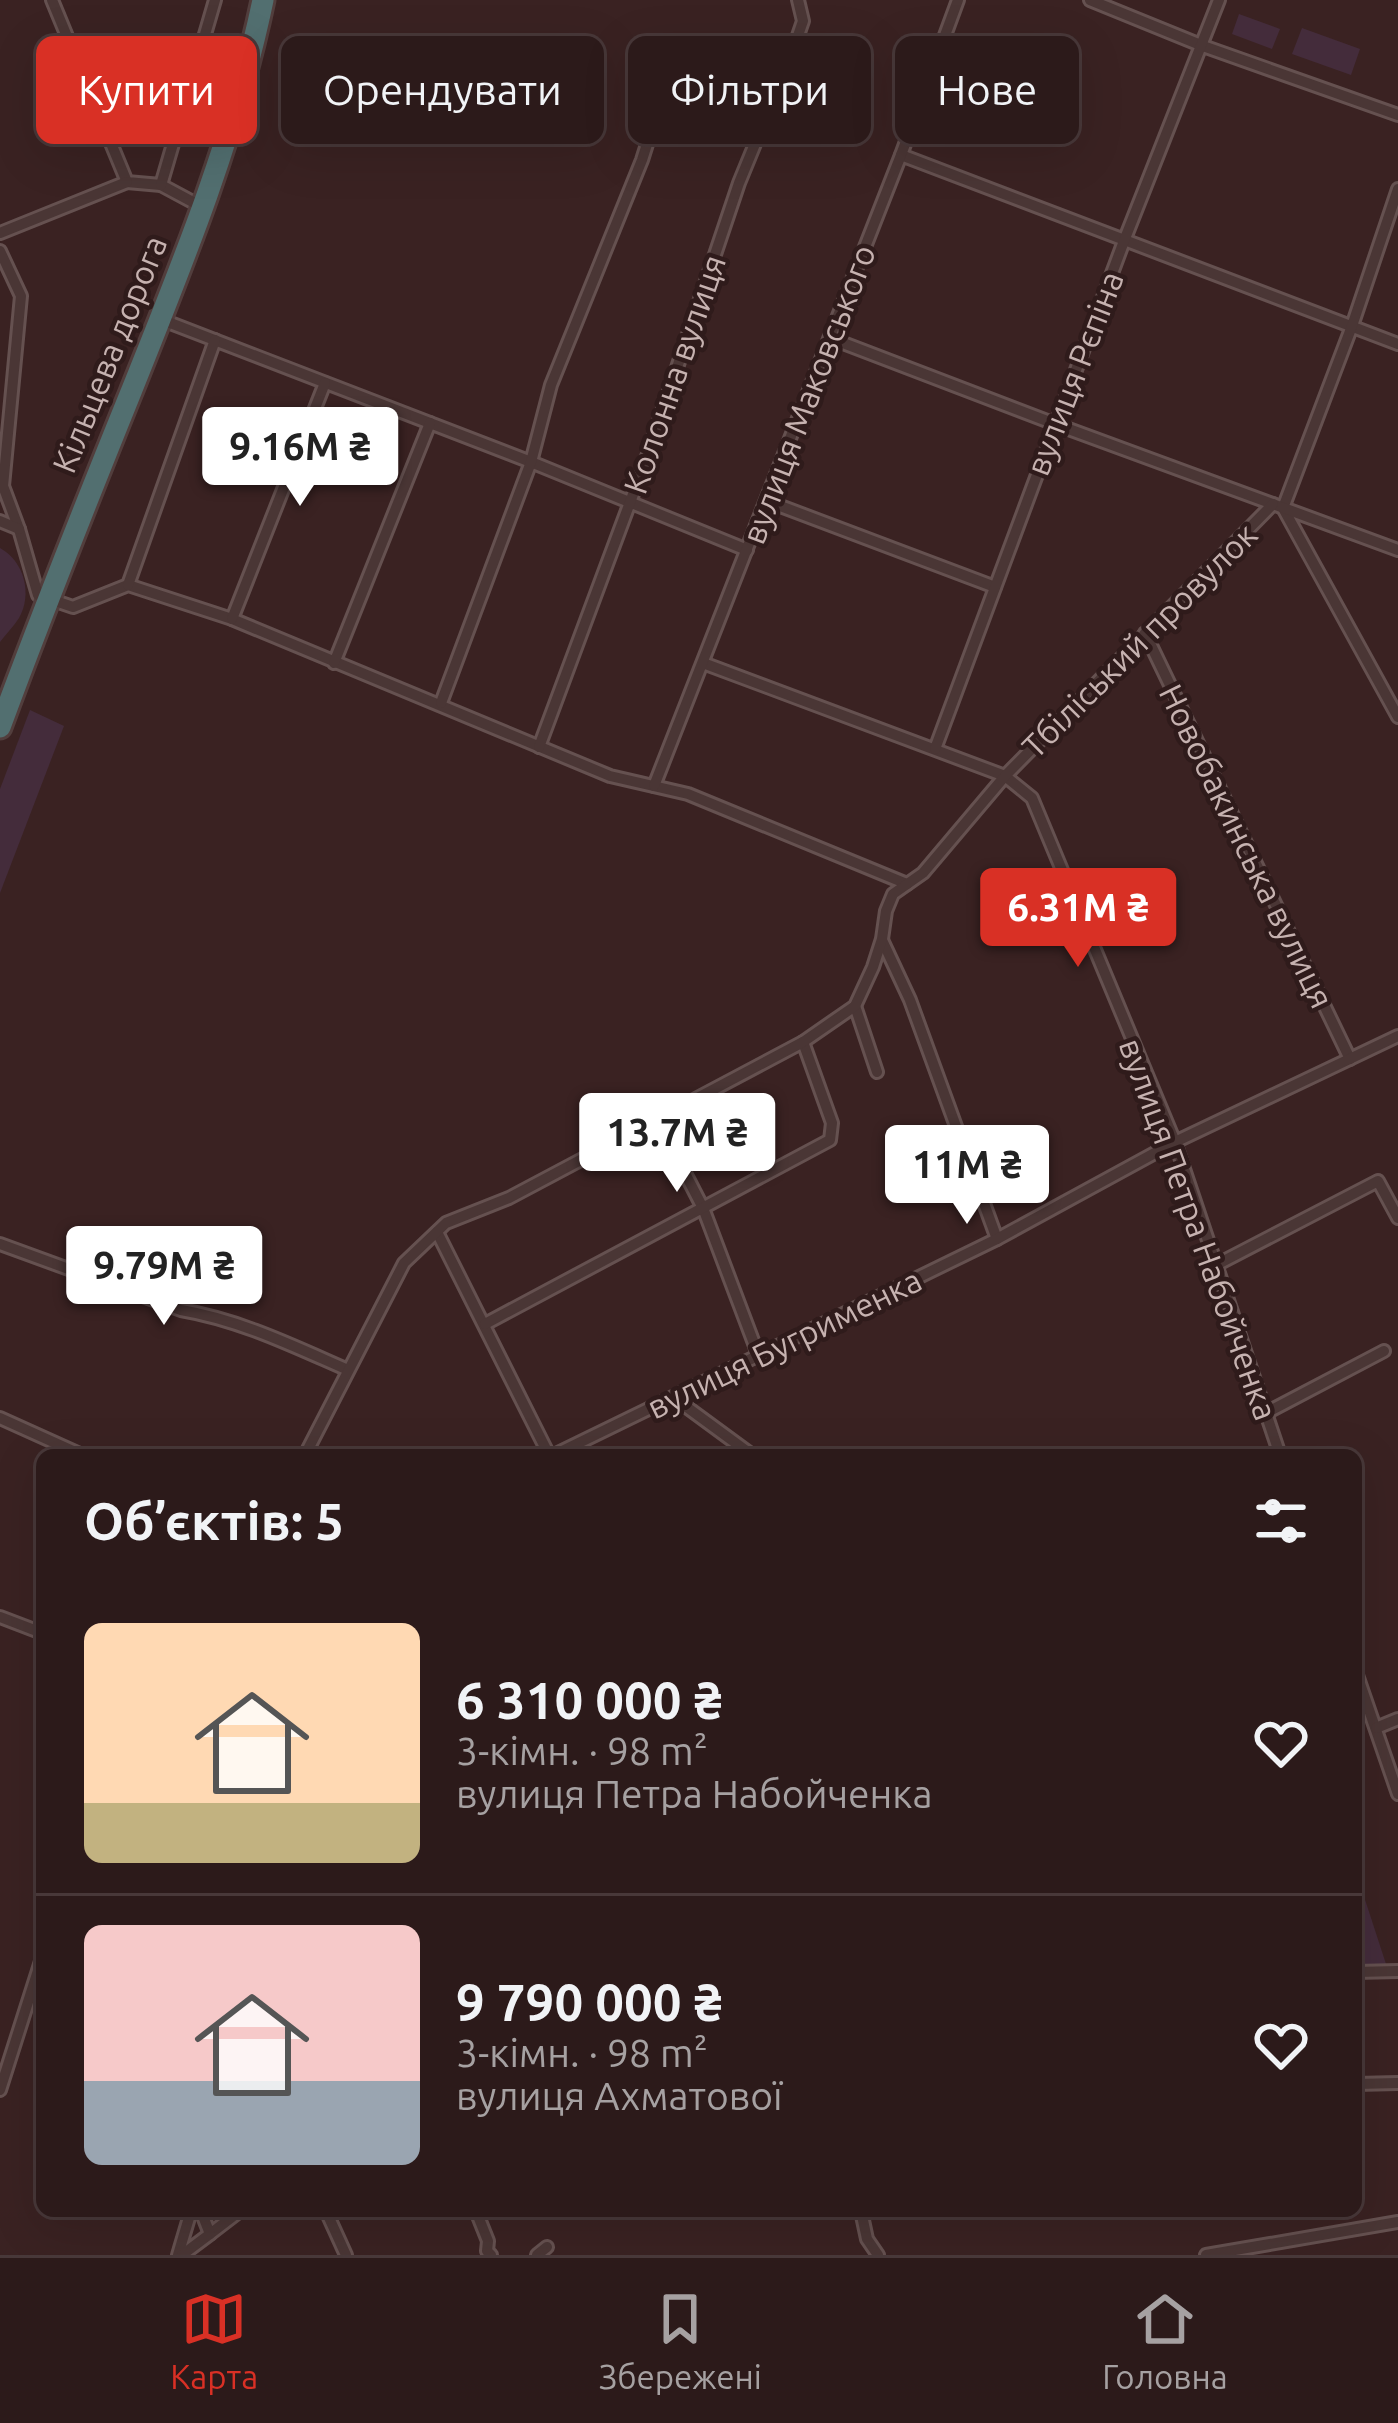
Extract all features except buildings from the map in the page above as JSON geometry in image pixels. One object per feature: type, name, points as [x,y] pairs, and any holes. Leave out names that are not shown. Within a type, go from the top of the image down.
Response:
[{"type":"highway","name":"Кільцева дорога","points":[[0,727],[202,207],[263,0]]},
{"type":"street","points":[[52,0],[128,182]]},
{"type":"street","points":[[160,185],[215,0]]},
{"type":"street","name":"Колонна вулиця","points":[[797,36],[803,21],[798,0]]},
{"type":"street","name":"вулиця Маковського","points":[[654,786],[958,0]]},
{"type":"street","points":[[1090,0],[1398,115]]},
{"type":"street","name":"вулиця Рєпіна","points":[[935,749],[1124,241],[1220,0]]},
{"type":"street","points":[[441,703],[531,462],[551,385],[647,144]]},
{"type":"street","name":"Колонна вулиця","points":[[539,748],[755,144]]},
{"type":"street","points":[[901,155],[1398,344]]},
{"type":"street","points":[[0,233],[128,182],[160,185],[202,207]]},
{"type":"street","points":[[1278,506],[1352,326],[1398,189]]},
{"type":"street","points":[[0,251],[21,296],[3,486],[38,595],[73,608],[128,585],[232,620],[610,776],[688,794],[907,884]]},
{"type":"street","points":[[160,319],[747,550]]},
{"type":"street","points":[[830,338],[1398,550]]},
{"type":"street","points":[[128,585],[215,340]]},
{"type":"street","points":[[232,620],[325,382]]},
{"type":"street","points":[[334,663],[430,423]]},
{"type":"street","points":[[766,501],[995,587]]},
{"type":"street","points":[[1278,506],[1398,717]]},
{"type":"street","name":"Тбіліський провулок","points":[[855,1006],[873,967],[893,894],[923,873],[1005,776],[1145,632],[1278,506]]},
{"type":"street","points":[[0,521],[20,530]]},
{"type":"street","name":"Новобакинська вулиця","points":[[1145,632],[1349,1059]]},
{"type":"street","name":"вулиця Петра Набойченка","points":[[704,663],[1005,776],[1032,798],[1175,1142],[1274,1449]]},
{"type":"street","points":[[882,939],[910,1000],[997,1239]]},
{"type":"street","points":[[308,1449],[404,1263],[446,1223],[509,1198],[803,1042],[855,1006],[877,1072]]},
{"type":"street","name":"вулиця Бугрименка","points":[[565,1449],[997,1239],[1175,1142],[1398,1036]]},
{"type":"street","points":[[485,1324],[830,1140],[832,1124],[803,1042]]},
{"type":"street","points":[[657,1119],[703,1208],[758,1354]]},
{"type":"street","points":[[1216,1265],[1378,1181],[1398,1218]]},
{"type":"street","points":[[436,1232],[549,1449]]},
{"type":"street","points":[[0,1244],[181,1310],[266,1334],[348,1370]]},
{"type":"street","points":[[1266,1413],[1384,1352]]},
{"type":"street","points":[[673,1397],[744,1449]]},
{"type":"street","points":[[0,1418],[69,1449]]},
{"type":"street","points":[[0,1617],[36,1632]]},
{"type":"street","points":[[1362,1706],[1376,1728],[1398,1794]]},
{"type":"street","points":[[1376,1728],[1398,1719]]},
{"type":"street","points":[[1362,1972],[1398,1971]]},
{"type":"street","points":[[0,2090],[36,1975]]},
{"type":"street","points":[[32,1987],[36,1991]]},
{"type":"street","points":[[1362,2084],[1398,2083]]},
{"type":"street","points":[[180,2255],[190,2217]]},
{"type":"street","points":[[203,2217],[210,2234]]},
{"type":"street","points":[[180,2255],[232,2217]]},
{"type":"street","points":[[329,2217],[346,2255]]},
{"type":"street","points":[[478,2217],[491,2255]]},
{"type":"street","points":[[862,2217],[867,2240],[878,2255]]},
{"type":"street","points":[[1207,2255],[1398,2222]]},
{"type":"shaded area","points":[[1239,14],[1280,29],[1272,49],[1232,34]]},
{"type":"shaded area","points":[[1302,28],[1360,49],[1351,75],[1292,54]]},
{"type":"shaded area","points":[[0,548],[20,570],[25,599],[19,618],[0,642]]},
{"type":"shaded area","points":[[30,710],[64,726],[0,893],[0,789]]},
{"type":"shaded area","points":[[1362,1890],[1386,1964],[1362,1964]]}]
